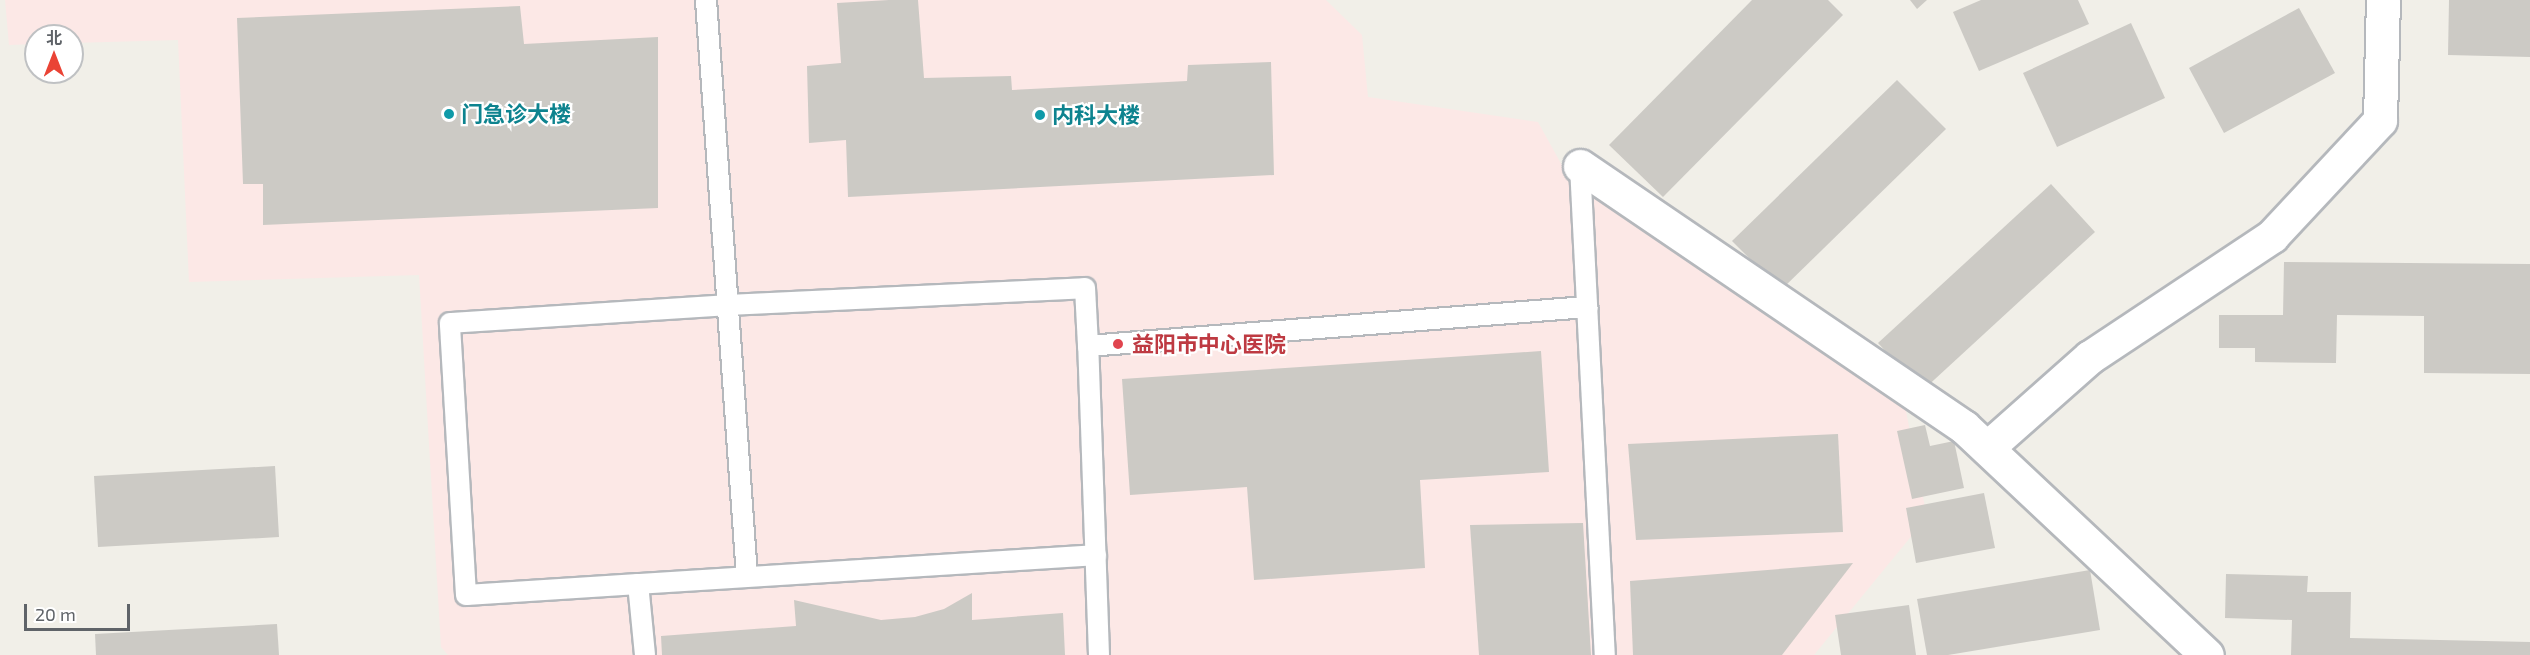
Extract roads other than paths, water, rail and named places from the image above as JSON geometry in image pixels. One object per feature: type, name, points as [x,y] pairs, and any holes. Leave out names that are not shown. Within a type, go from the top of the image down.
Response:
[{"type":"street","points":[[1987,448],[2090,357],[2272,236],[2380,120],[2383,0]]},
{"type":"street","points":[[1580,166],[1964,427],[2207,655]]},
{"type":"lane","points":[[706,0],[747,576]]},
{"type":"lane","points":[[1580,166],[1605,655]]},
{"type":"lane","points":[[1096,555],[466,594],[450,323],[727,305],[1085,288],[1096,555],[1099,655]]},
{"type":"lane","points":[[1088,346],[1587,307]]},
{"type":"lane","points":[[638,584],[645,655]]},
{"type":"place","name":"门急诊大楼","points":[[449,114]]},
{"type":"place","name":"内科大楼","points":[[1040,115]]},
{"type":"place","name":"益阳市中心医院","points":[[1118,344]]}]
